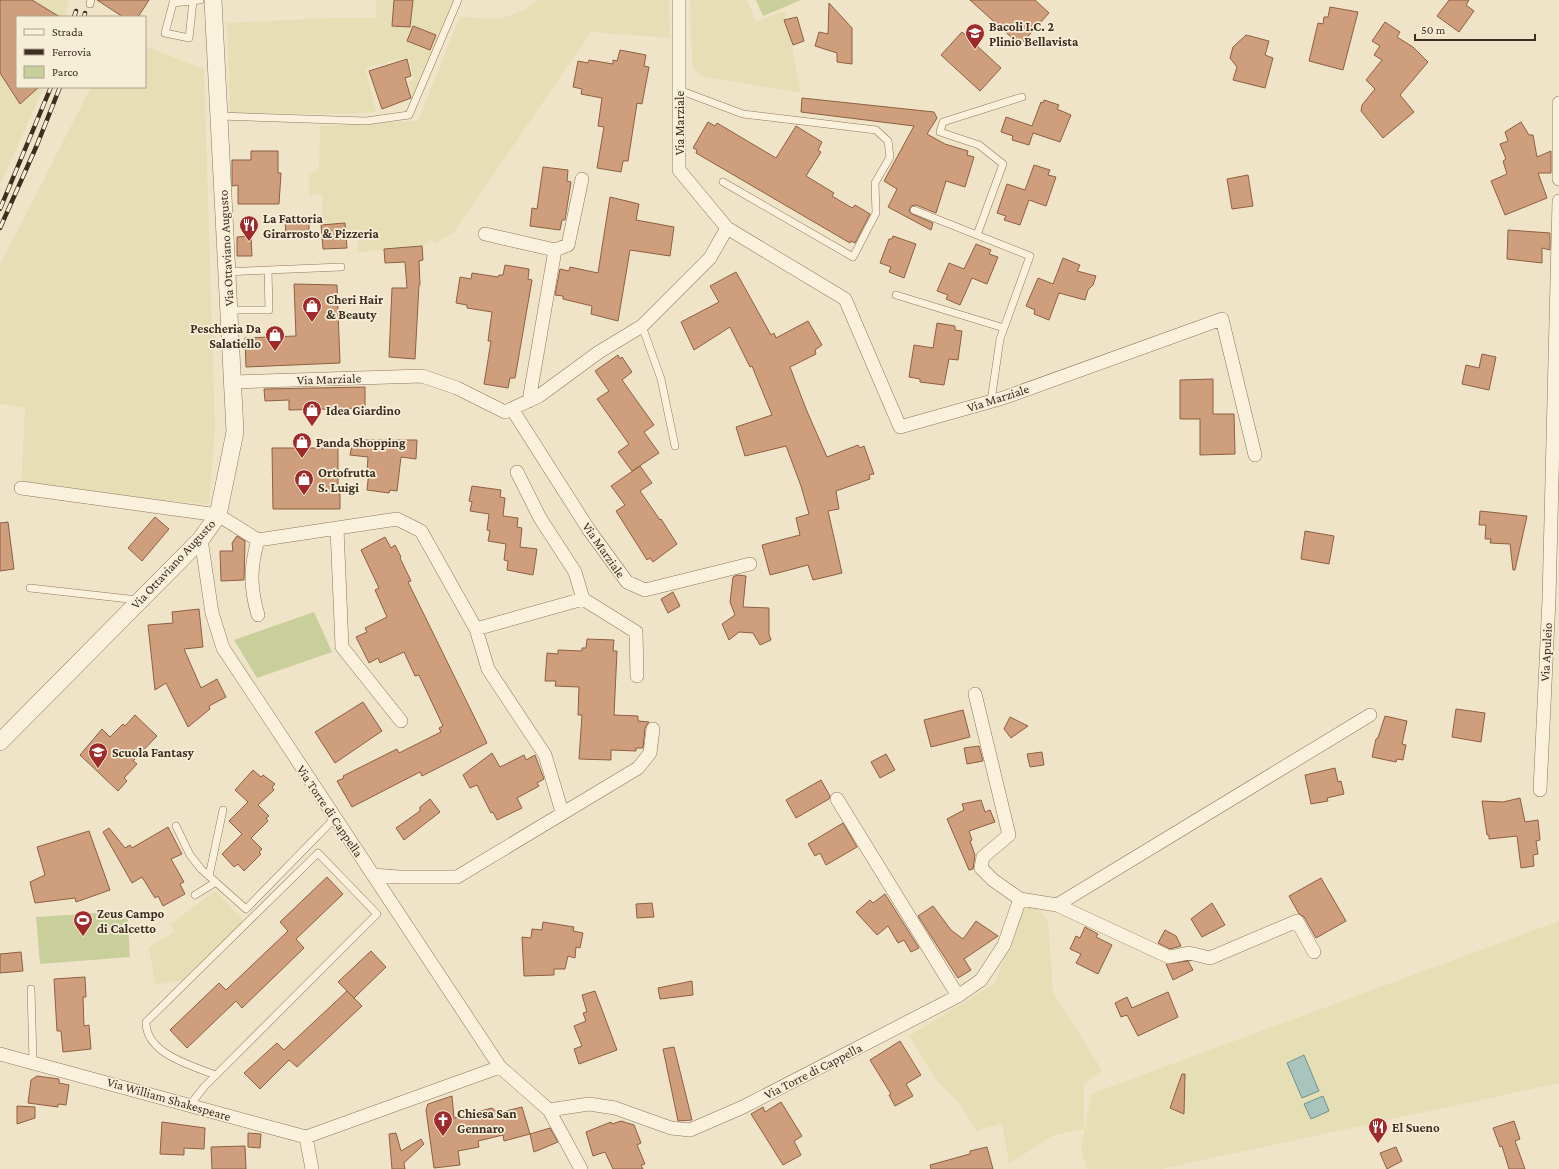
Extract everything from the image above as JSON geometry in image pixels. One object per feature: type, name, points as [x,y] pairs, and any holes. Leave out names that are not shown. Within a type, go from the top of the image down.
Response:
[{"type":"street","name":"Via Ottaviano Augusto","points":[[0,742],[201,538],[218,514],[235,432],[214,0]]},
{"type":"street","name":"Via Marziale","points":[[680,0],[679,170],[727,228],[845,299],[900,427],[991,401],[1222,319],[1255,455]]},
{"type":"street","points":[[1559,103],[1559,179]]},
{"type":"street","points":[[485,234],[555,250],[568,245],[582,179]]},
{"type":"street","name":"Via Apuleio","points":[[1540,790],[1549,599],[1559,201]]},
{"type":"street","points":[[512,409],[539,396],[598,352],[642,326],[710,258],[727,228]]},
{"type":"street","points":[[529,401],[555,250]]},
{"type":"street","name":"Via Marziale","points":[[233,382],[422,376],[457,388],[505,412],[512,409],[589,530],[627,582],[645,590],[750,564]]},
{"type":"street","points":[[517,472],[540,518],[575,572],[583,599],[636,632],[637,676]]},
{"type":"street","points":[[20,488],[218,514],[258,540],[397,519],[421,531],[476,629],[488,669],[545,756],[562,812]]},
{"type":"street","points":[[337,528],[342,647],[401,721]]},
{"type":"street","name":"Via Torre di Cappella","points":[[201,538],[212,613],[223,648],[500,1067],[549,1110],[582,1169]]},
{"type":"street","points":[[258,540],[252,562],[252,597],[258,615]]},
{"type":"street","points":[[476,629],[583,599]]},
{"type":"street","points":[[975,694],[1009,835],[983,857],[981,868],[993,880],[1020,900],[1057,906],[1169,957],[1189,952],[1210,958],[1297,921],[1314,952]]},
{"type":"street","points":[[1057,906],[1370,715]]},
{"type":"street","points":[[373,875],[399,877],[457,877],[562,812],[638,768],[650,753],[653,729]]},
{"type":"street","points":[[836,800],[958,996]]},
{"type":"street","name":"Via Torre di Cappella","points":[[549,1110],[589,1104],[615,1108],[671,1128],[690,1130],[744,1107],[958,996],[981,980],[1004,945],[1020,900]]},
{"type":"street","name":"Via William Shakespeare","points":[[0,1054],[33,1061],[190,1106],[306,1137]]},
{"type":"street","points":[[312,1169],[306,1137],[500,1067]]},
{"type":"lane","points":[[197,0],[189,38],[165,33],[173,2],[197,0]]},
{"type":"lane","points":[[219,116],[366,121],[409,115],[458,0]]},
{"type":"lane","points":[[679,90],[743,114],[876,130],[888,141],[890,157],[875,183],[876,213],[853,257],[723,182]]},
{"type":"lane","points":[[977,235],[1003,164],[980,145],[940,132],[943,122],[1022,97]]},
{"type":"lane","points":[[914,210],[1030,256],[1000,339],[991,401]]},
{"type":"lane","points":[[227,272],[341,267]]},
{"type":"lane","points":[[229,310],[269,310],[268,270]]},
{"type":"lane","points":[[896,295],[1004,328]]},
{"type":"lane","points":[[642,326],[660,379],[674,446]]},
{"type":"lane","points":[[30,588],[141,600]]},
{"type":"lane","points":[[209,876],[223,810]]},
{"type":"lane","points":[[176,826],[190,855],[209,876],[246,909],[335,818]]},
{"type":"lane","points":[[190,1106],[204,1086],[377,914],[318,853],[146,1022],[146,1032],[153,1043],[163,1051],[215,1075]]},
{"type":"lane","points":[[195,895],[216,882]]},
{"type":"lane","points":[[31,989],[33,1061]]},
{"type":"shaded area","points":[[0,0],[64,0],[69,2],[65,16],[16,16],[16,88],[44,88],[0,185]]},
{"type":"shaded area","points":[[376,0],[456,0],[412,105],[409,81],[414,80],[408,57],[365,68],[376,112],[344,114],[230,113],[227,23],[328,18],[376,18]]},
{"type":"shaded area","points":[[538,0],[669,0],[670,38],[591,32],[454,232],[435,243],[430,240],[423,247],[357,252],[359,238],[323,235],[322,194],[309,196],[309,174],[319,170],[320,126],[418,121],[460,17],[500,19],[526,9]]},
{"type":"shaded area","points":[[690,0],[747,0],[756,22],[785,11],[801,93],[700,76],[692,65]]},
{"type":"shaded area","points":[[146,46],[204,69],[215,429],[209,504],[21,488],[25,408],[0,404],[0,265],[90,88],[146,88]]},
{"type":"shaded area","points":[[215,891],[245,922],[188,979],[155,985],[149,947],[174,932],[171,924]]},
{"type":"shaded area","points":[[1028,898],[1048,921],[1053,992],[1102,1070],[1084,1084],[1084,1129],[1052,1136],[1009,1164],[1002,1123],[976,1131],[960,1104],[938,1082],[909,1036],[995,983]]},
{"type":"shaded area","points":[[1559,921],[1559,1083],[1161,1169],[1087,1169],[1081,1149],[1091,1094]]},
{"type":"green space","points":[[756,0],[801,0],[763,16]]},
{"type":"green space","points":[[314,612],[332,652],[257,678],[234,640]]},
{"type":"green space","name":"Zeus Campo di Calcetto","points":[[127,911],[130,957],[40,964],[36,917]]},
{"type":"water","points":[[1304,1055],[1319,1091],[1302,1098],[1287,1063]]},
{"type":"water","points":[[1323,1096],[1329,1111],[1311,1119],[1304,1104]]},
{"type":"building","points":[[0,0],[32,0],[58,16],[16,16],[16,88],[38,88],[20,104],[0,73]]},
{"type":"building","points":[[97,0],[149,0],[139,16],[121,16]]},
{"type":"building","points":[[394,0],[413,0],[410,27],[392,26]]},
{"type":"building","points":[[970,0],[1035,0],[1049,13],[1020,45]]},
{"type":"building","points":[[1449,0],[1469,0],[1466,5],[1474,11],[1459,32],[1437,16]]},
{"type":"building","points":[[829,3],[852,28],[852,64],[837,62],[837,53],[815,46],[819,32],[828,34]]},
{"type":"building","points":[[1330,7],[1358,12],[1343,70],[1309,61],[1318,23],[1323,24],[1324,17],[1328,17]]},
{"type":"building","points":[[797,17],[804,41],[793,45],[784,20]]},
{"type":"building","points":[[1385,22],[1400,32],[1397,37],[1413,47],[1428,62],[1400,95],[1414,112],[1383,138],[1361,111],[1362,105],[1375,89],[1366,80],[1382,60],[1374,55],[1380,46],[1372,41]]},
{"type":"building","points":[[413,26],[436,35],[430,50],[407,41]]},
{"type":"building","points":[[962,32],[1001,68],[980,91],[941,55]]},
{"type":"building","points":[[1246,35],[1269,41],[1265,55],[1273,58],[1265,88],[1233,80],[1237,67],[1230,58],[1233,47]]},
{"type":"building","points":[[620,50],[646,55],[644,66],[649,67],[642,104],[637,103],[628,161],[623,161],[621,172],[597,168],[604,127],[598,126],[602,98],[581,94],[582,89],[573,87],[578,61],[588,63],[589,60],[613,64],[613,60],[617,61]]},
{"type":"building","points":[[407,59],[411,76],[405,78],[411,98],[382,109],[369,71]]},
{"type":"building","points":[[802,98],[934,112],[937,118],[927,134],[945,144],[968,151],[967,155],[974,157],[965,187],[946,181],[936,213],[916,205],[911,206],[909,211],[912,214],[933,223],[931,230],[888,207],[897,189],[884,181],[914,126],[801,112]]},
{"type":"building","points":[[1044,100],[1059,105],[1057,109],[1071,115],[1060,142],[1033,133],[1029,145],[1012,140],[1013,136],[1001,132],[1006,117],[1032,126],[1041,102],[1043,103]]},
{"type":"building","points":[[708,122],[715,126],[717,123],[776,158],[796,126],[822,142],[818,150],[821,152],[806,176],[834,193],[832,196],[852,208],[855,205],[870,214],[855,243],[851,241],[850,243],[696,153],[697,150],[693,148]]},
{"type":"building","points":[[1521,122],[1529,135],[1533,135],[1537,157],[1551,151],[1551,173],[1538,173],[1547,198],[1505,215],[1491,181],[1507,174],[1503,161],[1506,159],[1500,144],[1508,141],[1505,132]]},
{"type":"building","points":[[251,151],[278,151],[278,173],[281,173],[279,204],[238,204],[238,185],[232,186],[232,160],[251,160]]},
{"type":"building","points":[[1034,165],[1050,170],[1048,175],[1056,177],[1046,206],[1029,200],[1020,225],[1004,220],[1006,216],[997,213],[1007,184],[1025,190]]},
{"type":"building","points":[[543,167],[568,170],[567,181],[571,182],[565,220],[562,220],[560,230],[530,226],[532,208],[537,209]]},
{"type":"building","points":[[1248,175],[1253,206],[1232,209],[1227,179]]},
{"type":"building","points":[[610,197],[639,204],[636,220],[674,227],[670,256],[630,250],[618,321],[591,314],[592,306],[563,299],[563,296],[555,295],[560,269],[569,271],[570,267],[598,273]]},
{"type":"building","points":[[285,220],[309,221],[309,236],[286,235]]},
{"type":"building","points":[[345,223],[347,248],[323,249],[321,225]]},
{"type":"building","points":[[1508,230],[1550,233],[1550,250],[1542,248],[1542,263],[1507,259]]},
{"type":"building","points":[[251,236],[252,256],[237,256],[237,237]]},
{"type":"building","points":[[893,236],[916,244],[904,278],[889,272],[891,267],[880,263],[889,239],[892,239]]},
{"type":"building","points":[[976,244],[991,250],[989,254],[998,257],[987,284],[972,278],[960,305],[946,299],[948,295],[937,291],[949,263],[964,269]]},
{"type":"building","points":[[422,246],[423,260],[419,261],[420,285],[415,359],[389,357],[392,288],[407,288],[405,262],[385,263],[384,249]]},
{"type":"building","points":[[1063,258],[1080,265],[1077,271],[1096,276],[1093,285],[1088,290],[1085,300],[1059,293],[1049,320],[1034,314],[1035,310],[1026,306],[1038,278],[1053,284]]},
{"type":"building","points":[[505,265],[529,269],[528,279],[532,280],[515,378],[510,378],[508,388],[484,384],[491,341],[488,341],[492,312],[467,308],[467,305],[456,303],[460,277],[471,279],[472,273],[498,277],[499,275],[503,275]]},
{"type":"building","points":[[736,272],[771,335],[774,333],[776,338],[808,321],[822,345],[815,350],[816,354],[790,367],[806,409],[827,457],[858,445],[860,448],[864,446],[874,474],[869,475],[870,479],[836,491],[839,509],[828,511],[842,573],[813,580],[808,565],[770,575],[762,545],[800,535],[796,518],[809,514],[801,486],[786,446],[745,456],[736,427],[772,415],[752,366],[750,367],[730,327],[694,350],[681,322],[719,302],[710,286]]},
{"type":"building","points":[[294,284],[337,285],[340,363],[246,367],[245,338],[296,336]]},
{"type":"building","points":[[937,323],[955,326],[955,330],[962,331],[958,360],[949,359],[944,385],[920,382],[920,379],[909,377],[914,345],[933,348]]},
{"type":"building","points":[[1482,354],[1496,357],[1489,390],[1462,384],[1466,365],[1479,368]]},
{"type":"building","points":[[618,355],[620,359],[622,357],[632,372],[622,380],[654,425],[644,432],[659,453],[632,471],[618,452],[629,444],[597,399],[609,391],[595,371]]},
{"type":"building","points":[[1213,379],[1213,414],[1234,414],[1235,454],[1200,455],[1200,419],[1180,419],[1180,380]]},
{"type":"building","points":[[365,387],[365,408],[289,410],[289,400],[265,401],[264,389]]},
{"type":"building","points":[[353,440],[417,440],[416,459],[401,457],[397,491],[390,490],[389,493],[367,490],[369,471],[367,471],[368,457],[350,455]]},
{"type":"building","points":[[272,448],[338,448],[338,486],[340,486],[340,509],[273,509]]},
{"type":"building","points":[[640,466],[652,483],[640,491],[677,544],[653,562],[650,558],[647,560],[616,511],[625,505],[611,486]]},
{"type":"building","points":[[472,486],[501,490],[500,497],[505,498],[503,516],[518,518],[517,527],[522,528],[520,547],[537,549],[533,575],[507,570],[508,561],[504,560],[506,544],[488,541],[490,531],[487,530],[489,514],[470,511],[472,502],[469,501]]},
{"type":"building","points":[[1480,511],[1527,516],[1515,570],[1513,570],[1510,544],[1490,543],[1491,539],[1485,539],[1486,525],[1479,525]]},
{"type":"building","points":[[155,517],[169,529],[142,561],[128,548]]},
{"type":"building","points":[[8,522],[14,569],[0,571],[0,523]]},
{"type":"building","points":[[1305,531],[1334,536],[1329,564],[1301,559]]},
{"type":"building","points":[[237,536],[245,541],[244,580],[221,581],[220,551],[233,551],[232,543]]},
{"type":"building","points":[[385,537],[391,548],[395,545],[401,557],[400,558],[411,581],[408,582],[487,743],[422,776],[420,772],[352,807],[337,781],[344,778],[343,776],[397,749],[399,753],[441,732],[439,728],[443,726],[419,675],[415,676],[404,652],[380,663],[378,658],[369,663],[356,637],[367,632],[365,628],[387,617],[375,590],[379,588],[361,550]]},
{"type":"building","points":[[737,575],[746,576],[743,607],[769,608],[769,634],[771,640],[760,645],[753,633],[739,632],[729,640],[722,624],[735,615],[730,602],[733,577]]},
{"type":"building","points":[[673,592],[680,606],[668,613],[661,599]]},
{"type":"building","points":[[199,609],[203,647],[184,649],[201,688],[217,679],[226,697],[209,706],[210,709],[188,727],[166,683],[155,690],[148,625],[173,623],[172,612]]},
{"type":"building","points":[[587,639],[614,640],[613,651],[617,651],[614,715],[638,716],[638,721],[649,722],[645,728],[643,748],[636,748],[636,751],[611,750],[611,760],[579,759],[582,715],[578,715],[579,687],[555,686],[556,681],[545,681],[547,653],[558,654],[558,650],[582,651],[582,648],[586,648]]},
{"type":"building","points":[[363,702],[382,731],[335,763],[315,732]]},
{"type":"building","points":[[1456,709],[1485,713],[1481,742],[1452,737]]},
{"type":"building","points":[[963,710],[970,737],[931,747],[924,720]]},
{"type":"building","points":[[135,715],[157,736],[133,761],[137,764],[124,778],[127,781],[118,791],[80,755],[102,729],[110,737],[123,724],[125,726]]},
{"type":"building","points":[[1385,716],[1407,721],[1402,744],[1406,745],[1403,760],[1397,759],[1396,762],[1372,757],[1376,739],[1378,738]]},
{"type":"building","points":[[1010,717],[1028,726],[1011,738],[1004,729]]},
{"type":"building","points":[[979,746],[983,761],[967,764],[964,748]]},
{"type":"building","points":[[1042,752],[1044,765],[1030,767],[1027,754]]},
{"type":"building","points":[[492,753],[500,767],[524,755],[526,760],[535,755],[544,779],[537,783],[539,786],[517,798],[522,808],[497,820],[493,812],[491,813],[477,785],[470,788],[463,775]]},
{"type":"building","points":[[886,754],[895,770],[880,778],[871,762]]},
{"type":"building","points":[[1335,768],[1338,782],[1341,781],[1344,794],[1327,798],[1328,801],[1311,804],[1305,775]]},
{"type":"building","points":[[253,770],[261,777],[263,775],[275,784],[272,787],[274,790],[258,805],[269,816],[266,818],[268,821],[251,838],[262,849],[259,852],[261,854],[244,871],[238,864],[234,867],[222,854],[242,834],[229,821],[248,802],[235,790]]},
{"type":"building","points":[[821,780],[830,796],[829,799],[796,818],[786,800]]},
{"type":"building","points":[[1520,798],[1525,822],[1538,820],[1540,840],[1536,841],[1538,854],[1533,855],[1534,866],[1521,868],[1517,836],[1489,839],[1489,835],[1487,835],[1482,801],[1503,802]]},
{"type":"building","points":[[430,799],[440,812],[404,840],[396,828],[420,811],[420,807]]},
{"type":"building","points":[[981,800],[985,812],[990,810],[995,822],[969,831],[972,840],[970,841],[975,855],[973,869],[969,870],[947,819],[964,810],[962,804]]},
{"type":"building","points":[[843,823],[857,847],[826,865],[820,853],[815,856],[808,844]]},
{"type":"building","points":[[168,827],[182,854],[171,859],[184,882],[180,884],[185,894],[163,906],[158,896],[155,898],[142,877],[132,883],[103,832],[109,828],[125,848],[130,845],[132,848]]},
{"type":"building","points":[[89,831],[110,890],[76,902],[75,898],[35,903],[30,882],[45,875],[37,847]]},
{"type":"building","points":[[327,877],[343,894],[296,939],[304,948],[242,1008],[236,1001],[187,1048],[170,1030],[219,983],[226,990],[288,931],[280,922]]},
{"type":"building","points":[[1321,878],[1346,921],[1316,938],[1304,917],[1299,914],[1289,896]]},
{"type":"building","points":[[885,894],[919,948],[911,952],[904,940],[898,943],[888,926],[877,935],[856,912],[870,900],[873,903]]},
{"type":"building","points":[[652,903],[654,917],[637,918],[636,904]]},
{"type":"building","points":[[1212,903],[1225,925],[1202,937],[1191,919]]},
{"type":"building","points":[[933,906],[951,930],[963,939],[976,921],[998,936],[964,959],[971,970],[958,978],[918,916]]},
{"type":"building","points":[[543,922],[574,927],[573,931],[583,933],[580,948],[576,947],[575,958],[568,956],[565,969],[554,969],[554,975],[524,976],[522,937],[531,938],[532,929],[542,930]]},
{"type":"building","points":[[1085,927],[1098,934],[1096,937],[1112,945],[1098,974],[1076,963],[1081,954],[1070,949],[1076,936],[1080,938]]},
{"type":"building","points":[[1165,930],[1176,936],[1181,946],[1170,949],[1158,943]]},
{"type":"building","points":[[371,951],[386,967],[354,998],[338,982]]},
{"type":"building","points":[[21,952],[23,971],[0,973],[0,954]]},
{"type":"building","points":[[1188,961],[1193,970],[1173,980],[1166,964]]},
{"type":"building","points":[[85,977],[86,997],[83,997],[84,1026],[89,1025],[91,1049],[63,1052],[61,1031],[57,1031],[54,979]]},
{"type":"building","points":[[692,981],[693,995],[660,999],[658,988]]},
{"type":"building","points":[[347,991],[362,1006],[297,1067],[289,1060],[260,1089],[244,1073],[277,1043],[284,1050]]},
{"type":"building","points":[[595,991],[617,1050],[579,1064],[574,1049],[582,1046],[574,1026],[586,1021],[583,1013],[587,1012],[582,995]]},
{"type":"building","points":[[1168,992],[1178,1017],[1138,1036],[1127,1015],[1121,1017],[1115,1003],[1127,997],[1132,1008]]},
{"type":"building","points":[[900,1041],[921,1075],[906,1084],[913,1096],[895,1106],[889,1095],[891,1094],[870,1060]]},
{"type":"building","points":[[674,1047],[692,1120],[678,1121],[663,1049]]},
{"type":"building","points":[[1182,1074],[1185,1074],[1184,1114],[1170,1108]]},
{"type":"building","points":[[37,1076],[59,1079],[59,1083],[69,1085],[66,1105],[58,1104],[58,1107],[28,1103],[31,1080]]},
{"type":"building","points":[[452,1096],[454,1118],[492,1108],[498,1113],[522,1107],[530,1134],[504,1141],[503,1135],[478,1141],[479,1147],[458,1151],[460,1165],[434,1168],[426,1110],[428,1104]]},
{"type":"building","points":[[781,1102],[802,1136],[794,1141],[801,1155],[783,1165],[751,1114],[763,1107],[765,1112]]},
{"type":"building","points":[[17,1106],[35,1107],[35,1118],[17,1124]]},
{"type":"building","points":[[621,1121],[634,1125],[641,1143],[637,1145],[645,1164],[641,1165],[643,1169],[613,1169],[605,1152],[593,1156],[586,1132],[611,1122],[612,1124]]},
{"type":"building","points":[[1514,1121],[1520,1139],[1515,1141],[1525,1169],[1509,1169],[1502,1146],[1500,1147],[1493,1128]]},
{"type":"building","points":[[162,1122],[205,1128],[204,1149],[184,1148],[184,1155],[160,1154]]},
{"type":"building","points":[[550,1128],[558,1142],[534,1152],[530,1134]]},
{"type":"building","points":[[248,1133],[261,1134],[260,1148],[248,1147]]},
{"type":"building","points":[[396,1133],[401,1151],[421,1139],[424,1144],[404,1163],[405,1169],[392,1169],[389,1134]]},
{"type":"building","points":[[245,1146],[246,1169],[212,1169],[211,1147]]},
{"type":"building","points":[[987,1147],[993,1169],[931,1169],[930,1165],[970,1154],[970,1151]]},
{"type":"building","points":[[1396,1147],[1402,1161],[1387,1169],[1380,1153]]},
{"type":"railway","points":[[74,16],[76,11]]},
{"type":"railway","points":[[0,209],[51,88]]},
{"type":"railway","points":[[0,228],[37,145],[60,88]]},
{"type":"place","name":"Bacoli I.C. 2 Plinio Bellavista","points":[[975,50]]},
{"type":"place","name":"La Fattoria Girarrosto & Pizzeria","points":[[249,242]]},
{"type":"place","name":"Cheri Hair & Beauty","points":[[312,323]]},
{"type":"place","name":"Pescheria Da Salatiello","points":[[275,352]]},
{"type":"place","name":"Idea Giardino","points":[[312,427]]},
{"type":"place","name":"Panda Shopping","points":[[302,459]]},
{"type":"place","name":"Ortofrutta S. Luigi","points":[[304,496]]},
{"type":"place","name":"Scuola Fantasy","points":[[98,769]]},
{"type":"place","name":"Zeus Campo di Calcetto","points":[[83,937]]},
{"type":"place","name":"Chiesa San Gennaro","points":[[443,1137]]},
{"type":"place","name":"El Sueno","points":[[1378,1144]]}]
